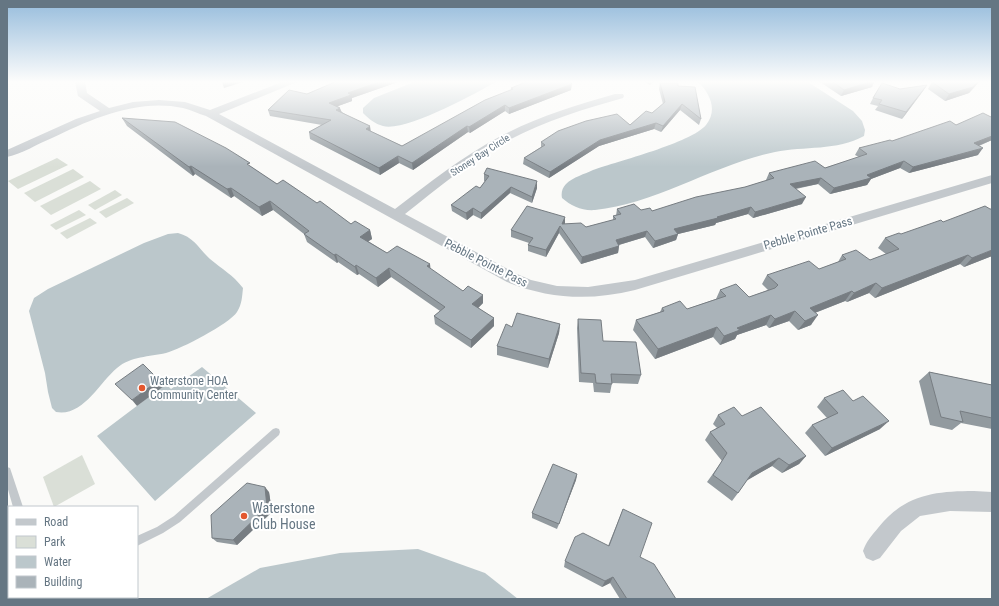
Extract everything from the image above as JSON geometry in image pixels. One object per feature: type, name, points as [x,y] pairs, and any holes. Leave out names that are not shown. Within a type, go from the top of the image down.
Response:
[{"type":"street","name":"Pebble Pointe Pass","points":[[7,154],[107,112],[115,110]]},
{"type":"street","name":"Pebble Pointe Pass","points":[[202,110],[526,284],[551,290],[589,293],[635,285],[992,179]]},
{"type":"street","points":[[210,114],[220,110]]},
{"type":"street","name":"Stoney Bay Circle","points":[[396,215],[465,163],[504,138],[570,110]]},
{"type":"street","points":[[873,551],[895,523],[911,510],[932,504],[981,500],[992,502]]},
{"type":"lane","points":[[138,541],[160,530],[177,519],[276,432]]},
{"type":"lane","points":[[7,471],[18,506]]},
{"type":"green space","points":[[57,158],[68,165],[18,189],[8,181]]},
{"type":"green space","points":[[73,169],[84,177],[35,202],[24,193]]},
{"type":"green space","points":[[90,181],[101,189],[51,215],[40,206]]},
{"type":"green space","points":[[115,190],[122,195],[95,210],[88,205]]},
{"type":"green space","points":[[127,198],[134,203],[106,218],[99,212]]},
{"type":"green space","points":[[79,210],[86,215],[56,230],[50,225]]},
{"type":"green space","points":[[90,218],[97,223],[67,239],[60,233]]},
{"type":"green space","points":[[82,455],[95,484],[54,506],[43,477]]},
{"type":"water","points":[[363,110],[441,110],[423,118],[394,126],[383,126],[377,124],[363,113]]},
{"type":"water","points":[[712,110],[852,110],[862,121],[865,130],[864,136],[854,141],[832,146],[786,150],[753,158],[730,165],[663,192],[618,206],[586,210],[573,206],[562,198],[562,192],[566,184],[576,178],[593,170],[653,151],[686,138],[698,132],[706,125],[712,114]]},
{"type":"water","points":[[178,233],[192,240],[210,259],[243,288],[241,303],[237,312],[225,323],[182,347],[166,353],[134,359],[122,364],[110,374],[90,398],[82,404],[66,412],[56,412],[52,408],[45,373],[29,311],[34,298],[48,289],[144,243],[168,234]]},
{"type":"water","points":[[202,367],[256,413],[155,501],[97,436],[166,384],[171,389]]},
{"type":"water","points":[[418,549],[485,573],[518,599],[206,599],[260,568],[340,553]]},
{"type":"building","points":[[270,110],[337,110],[370,126],[366,129],[402,146],[466,110],[496,110],[469,127],[467,126],[412,163],[398,156],[379,168],[309,132],[331,120]]},
{"type":"building","points":[[655,110],[677,110],[663,126],[656,123],[600,140],[550,172],[524,158],[545,145],[541,142],[558,131],[586,121],[617,114],[630,125],[646,111],[652,113]]},
{"type":"building","points":[[690,110],[699,110],[701,119]]},
{"type":"building","points":[[983,113],[991,117],[992,116],[992,136],[974,143],[983,148],[913,167],[904,161],[867,175],[871,178],[834,188],[821,178],[790,184],[806,197],[755,212],[751,207],[717,217],[718,218],[674,229],[678,234],[655,241],[647,231],[616,240],[619,246],[582,257],[560,226],[546,250],[528,245],[533,238],[511,230],[527,206],[565,217],[562,224],[581,223],[586,227],[616,219],[613,216],[621,214],[617,209],[634,204],[641,210],[650,208],[652,211],[696,197],[745,187],[774,178],[769,173],[815,161],[825,168],[867,154],[859,148],[890,140],[892,141],[950,121],[956,125]]},
{"type":"building","points":[[122,118],[175,122],[226,148],[250,163],[247,164],[277,184],[283,180],[317,203],[320,201],[351,224],[355,221],[370,230],[360,237],[387,253],[397,246],[430,264],[427,266],[463,291],[468,286],[483,295],[472,304],[494,318],[471,340],[434,316],[445,307],[389,268],[376,278],[356,265],[355,267],[336,254],[334,255],[304,234],[309,231],[270,201],[259,207],[231,188],[227,189],[191,166],[189,167]]},
{"type":"building","points":[[487,168],[537,181],[532,197],[511,187],[481,213],[473,208],[466,213],[451,205],[476,186],[480,188],[489,176],[484,174]]},
{"type":"building","points":[[985,206],[992,209],[992,250],[972,258],[968,255],[882,288],[876,283],[854,293],[852,291],[810,308],[818,315],[805,321],[795,311],[775,319],[771,315],[737,328],[740,330],[724,336],[717,327],[658,349],[636,320],[664,311],[662,308],[680,301],[687,309],[726,296],[720,290],[736,284],[749,297],[775,288],[778,285],[767,275],[809,261],[819,269],[846,259],[842,255],[856,250],[870,260],[899,249],[885,238],[941,220],[943,222]]},
{"type":"building","points":[[517,313],[560,324],[549,359],[497,346],[506,324],[512,327]]},
{"type":"building","points":[[578,319],[601,320],[603,341],[636,342],[641,375],[611,374],[612,384],[596,383],[595,374],[581,373]]},
{"type":"building","name":"Waterstone HOA Community Center","points":[[143,364],[159,380],[132,400],[115,384]]},
{"type":"building","points":[[929,372],[992,385],[992,418],[960,411],[963,422],[941,417]]},
{"type":"building","points":[[843,390],[853,401],[863,396],[889,421],[832,448],[812,425],[838,413],[824,398]]},
{"type":"building","points":[[734,407],[742,416],[761,407],[806,456],[789,465],[779,458],[752,473],[738,493],[713,475],[727,453],[710,432],[725,424],[718,415]]},
{"type":"building","points":[[553,464],[577,474],[559,524],[532,513]]},
{"type":"building","name":"Waterstone Club House","points":[[247,483],[265,487],[267,507],[233,540],[212,538],[211,515]]},
{"type":"building","points":[[623,509],[652,523],[640,557],[654,564],[676,599],[627,599],[613,577],[605,581],[565,561],[575,537],[583,533],[609,546]]},
{"type":"place","name":"Waterstone HOA Community Center","points":[[142,388]]},
{"type":"place","name":"Waterstone Club House","points":[[244,516]]}]
